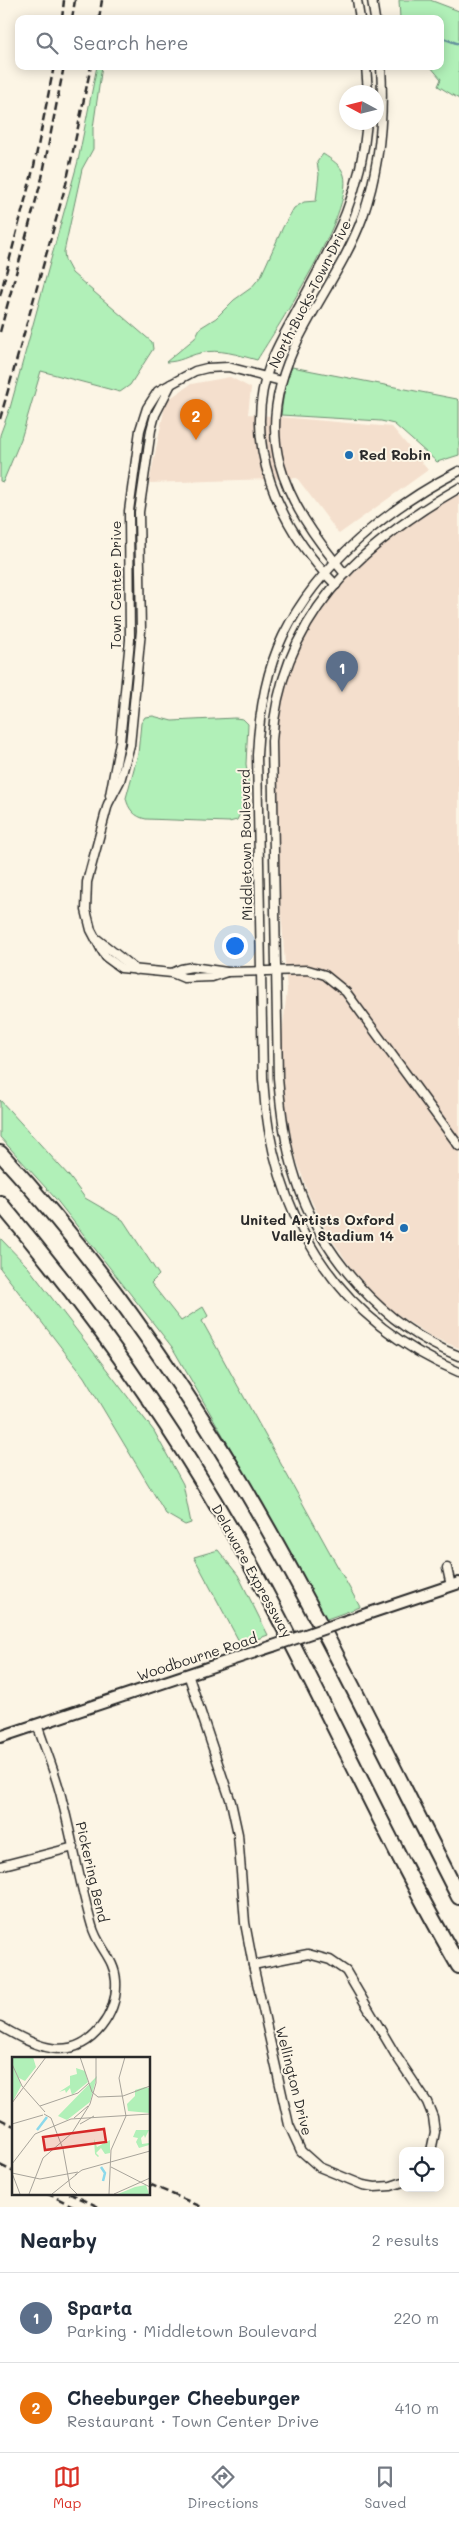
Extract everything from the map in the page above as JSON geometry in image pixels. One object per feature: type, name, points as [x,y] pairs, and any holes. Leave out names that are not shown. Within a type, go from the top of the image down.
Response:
[{"type":"highway","points":[[0,1153],[46,1207],[127,1310],[235,1472],[302,1592],[459,1897]]},
{"type":"highway","name":"Delaware Expressway","points":[[0,1203],[69,1288],[144,1391],[237,1540],[459,1966]]},
{"type":"highway","points":[[0,1218],[69,1288]]},
{"type":"main road","name":"Woodbourne Road","points":[[0,1736],[455,1584]]},
{"type":"street","points":[[357,0],[359,15]]},
{"type":"street","points":[[372,0],[374,15]]},
{"type":"street","points":[[366,70],[367,85]]},
{"type":"street","name":"North Bucks Town Drive","points":[[345,574],[302,519],[282,474],[275,432],[276,408],[281,380],[298,339],[351,243],[371,192],[383,113],[381,70]]},
{"type":"street","name":"North Bucks Town Drive","points":[[336,585],[325,575],[287,520],[267,476],[262,454],[260,428],[266,377],[281,339],[344,224],[360,172],[367,130]]},
{"type":"street","name":"Town Center Drive","points":[[281,380],[228,367],[216,366],[194,371],[171,384],[155,415],[150,438],[138,529],[141,631],[128,756],[120,781],[110,797],[86,891],[87,918],[94,936],[106,957],[116,965],[128,970],[172,974],[181,969],[192,967],[227,972],[308,970],[325,975],[340,985],[459,1146]]},
{"type":"street","name":"Middletown Boulevard","points":[[459,471],[396,510],[336,563],[300,607],[283,636],[269,673],[260,718],[257,755],[263,1079],[267,1124],[281,1182],[296,1220],[322,1265],[350,1298],[388,1332],[416,1351],[459,1372]]},
{"type":"street","name":"Middletown Boulevard","points":[[459,488],[401,523],[345,574],[315,610],[292,650],[280,687],[273,728],[280,1109],[290,1158],[308,1209],[335,1256],[364,1290],[409,1328],[459,1356]]},
{"type":"street","points":[[447,1568],[455,1584]]},
{"type":"street","name":"Wellington Drive","points":[[188,1674],[231,1802],[238,1834],[244,1923],[289,2125],[301,2151],[320,2167],[363,2185],[375,2187],[399,2183]]},
{"type":"street","name":"Pickering Bend","points":[[0,2026],[37,2046],[64,2049],[88,2040],[99,2030],[112,2012],[116,1994],[115,1975],[110,1959],[92,1927],[62,1798],[37,1724]]},
{"type":"street","points":[[0,1866],[74,1848]]},
{"type":"street","points":[[252,1965],[308,1954],[330,1960],[346,1971],[395,2054],[427,2102],[433,2117],[435,2132],[432,2147]]},
{"type":"shaded area","points":[[230,377],[251,388],[248,414],[392,427],[428,470],[339,534],[297,478],[149,483],[166,401],[191,384]]},
{"type":"shaded area","points":[[459,493],[459,1348],[432,1337],[386,1307],[353,1271],[327,1232],[309,1196],[292,1146],[285,1100],[281,1044],[287,990],[280,899],[276,758],[278,712],[288,673],[300,645],[328,598],[391,536],[420,515]]},
{"type":"green space","points":[[399,0],[430,0],[459,11],[459,99],[438,86],[441,79],[433,70],[444,70],[444,15],[400,15]]},
{"type":"green space","points":[[96,70],[101,70],[93,128],[93,149],[82,169],[64,252],[65,260],[72,273],[152,342],[153,349],[130,385],[120,392],[41,371],[21,439],[3,482],[0,481],[0,435],[10,408],[78,161]]},
{"type":"green space","points":[[323,154],[343,171],[344,175],[344,192],[338,214],[312,268],[257,360],[214,351],[166,362],[195,338],[200,328],[216,318],[234,300],[251,288],[261,276],[283,227],[294,208],[304,202],[316,201],[319,174],[317,162]]},
{"type":"green space","points":[[292,367],[457,399],[459,401],[459,455],[437,462],[394,424],[381,421],[281,415],[285,383]]},
{"type":"green space","points":[[153,716],[172,721],[235,718],[243,719],[248,724],[246,764],[250,793],[237,820],[229,822],[146,819],[133,812],[128,806],[126,798],[138,754],[141,723],[145,717]]},
{"type":"green space","points":[[0,1100],[69,1176],[85,1198],[123,1220],[159,1275],[151,1283],[181,1321],[203,1307],[208,1316],[202,1321],[360,1607],[324,1620],[273,1522],[172,1347],[55,1198],[0,1137]]},
{"type":"green space","points":[[0,1238],[28,1267],[154,1431],[183,1484],[191,1523],[185,1525],[166,1514],[84,1377],[0,1268]]},
{"type":"green space","points":[[218,1550],[238,1575],[268,1635],[241,1645],[194,1557]]},
{"type":"waterway","points":[[444,38],[459,44]]},
{"type":"railway","points":[[62,15],[64,0]]},
{"type":"railway","points":[[73,15],[75,0]]},
{"type":"railway","points":[[100,15],[102,0]]},
{"type":"railway","points":[[0,296],[34,166],[53,70]]},
{"type":"railway","points":[[0,332],[42,178],[63,70]]},
{"type":"railway","points":[[0,419],[66,184],[90,70]]},
{"type":"railway","points":[[0,2119],[12,2125]]},
{"type":"railway","points":[[0,2165],[12,2171]]},
{"type":"railway","points":[[150,2184],[202,2207]]},
{"type":"railway","points":[[48,2194],[75,2207]]},
{"type":"railway","points":[[71,2194],[99,2207]]},
{"type":"place","name":"Cheeburger Cheeburger","points":[[196,440]]},
{"type":"place","name":"Red Robin","points":[[349,455]]},
{"type":"place","name":"Sparta","points":[[342,692]]},
{"type":"place","name":"United Artists Oxford Valley Stadium 14","points":[[404,1228]]}]
